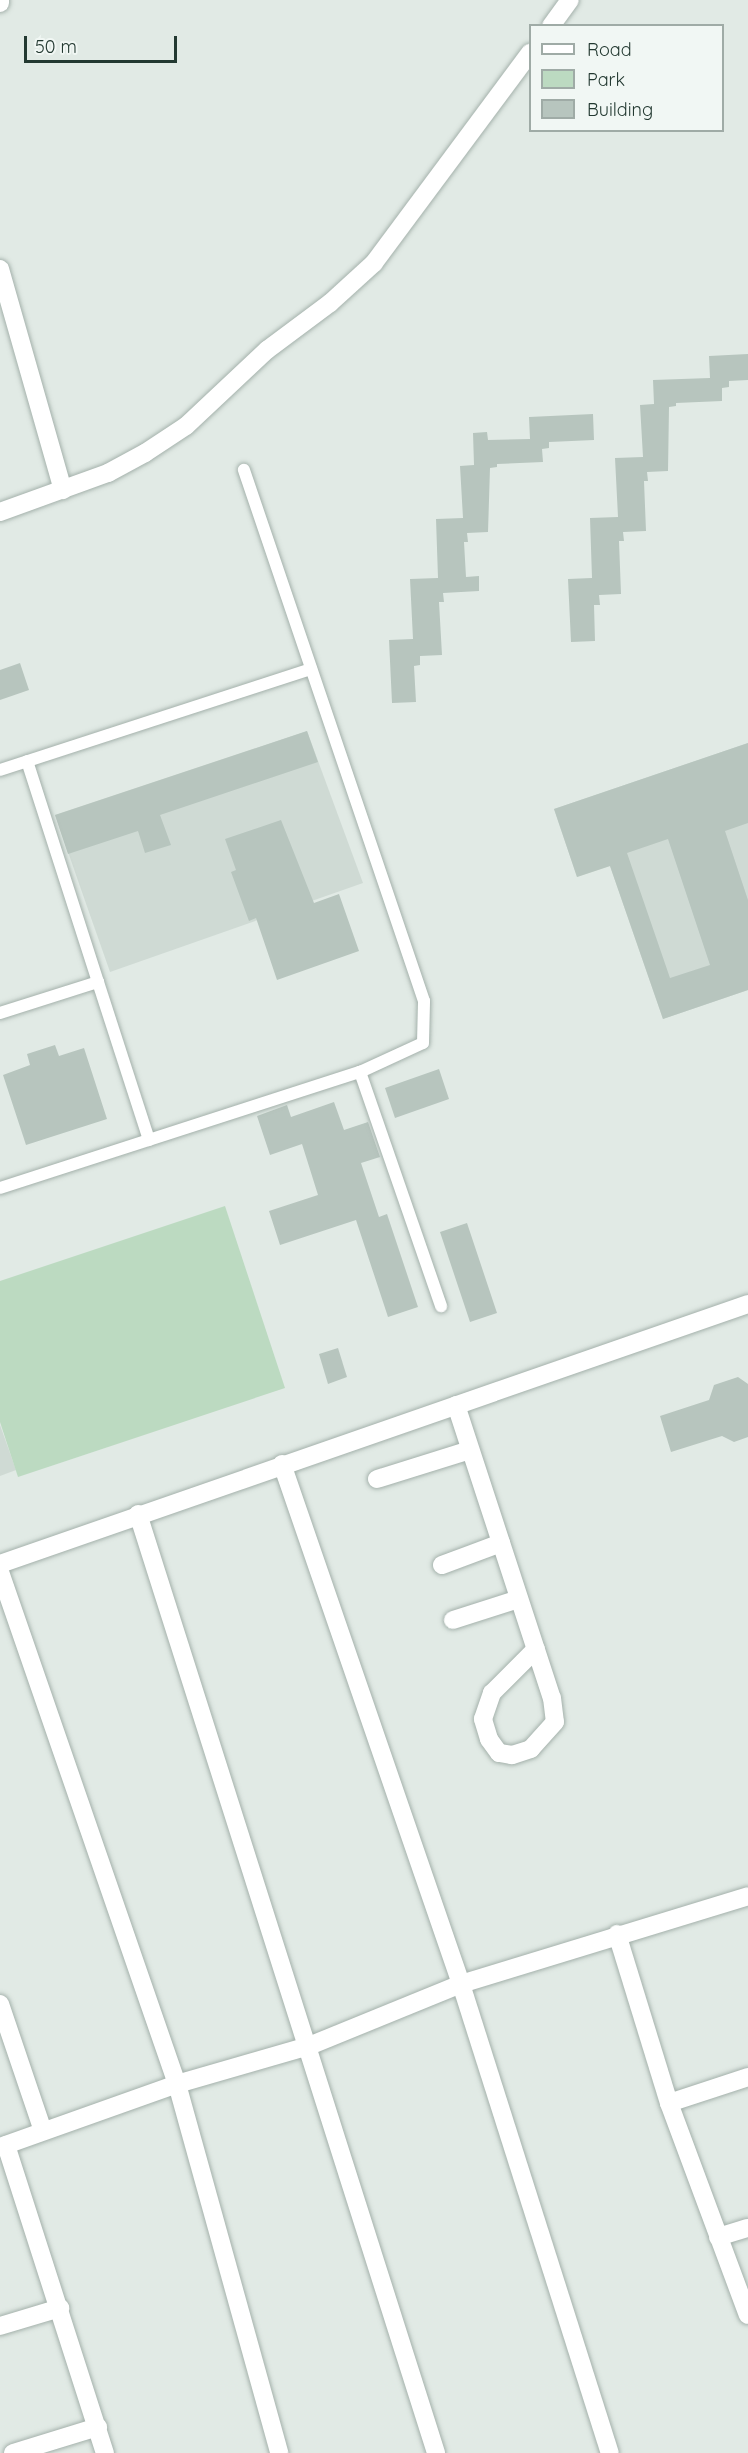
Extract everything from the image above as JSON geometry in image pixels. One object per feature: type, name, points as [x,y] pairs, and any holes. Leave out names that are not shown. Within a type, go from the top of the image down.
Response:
[{"type":"street","points":[[552,24],[570,0]]},
{"type":"street","points":[[0,512],[108,473],[186,426],[267,350],[330,303],[374,263],[529,56]]},
{"type":"street","points":[[0,269],[63,490]]},
{"type":"street","points":[[0,1564],[138,1514],[748,1304]]},
{"type":"street","points":[[456,1405],[470,1450],[519,1599],[536,1649],[552,1698],[555,1722],[531,1749],[512,1755],[499,1753],[483,1719],[492,1693],[536,1649]]},
{"type":"street","points":[[376,1479],[470,1450]]},
{"type":"street","points":[[282,1464],[461,1984],[610,2453]]},
{"type":"street","points":[[138,1514],[309,2046],[436,2453]]},
{"type":"street","points":[[442,1565],[501,1543]]},
{"type":"street","points":[[0,1572],[177,2084],[279,2453]]},
{"type":"street","points":[[453,1620],[519,1599]]},
{"type":"street","points":[[105,2453],[60,2308],[3,2146],[177,2084],[309,2046],[461,1984],[617,1934],[748,1896]]},
{"type":"street","points":[[617,1934],[669,2103],[748,2315]]},
{"type":"street","points":[[0,2004],[43,2132]]},
{"type":"street","points":[[669,2103],[748,2077]]},
{"type":"street","points":[[718,2237],[748,2228]]},
{"type":"street","points":[[0,2326],[60,2308]]},
{"type":"street","points":[[13,2453],[98,2427]]},
{"type":"lane","points":[[0,1188],[360,1072],[423,1043],[424,1001],[244,470]]},
{"type":"lane","points":[[0,770],[311,669]]},
{"type":"lane","points":[[27,761],[148,1140]]},
{"type":"lane","points":[[0,1013],[98,982]]},
{"type":"lane","points":[[360,1072],[441,1306]]},
{"type":"shaded area","points":[[307,731],[363,883],[110,972],[55,815]]},
{"type":"shaded area","points":[[748,743],[748,990],[663,1019],[610,866],[577,877],[554,809]]},
{"type":"shaded area","points":[[0,1425],[16,1470],[0,1476]]},
{"type":"green space","points":[[225,1206],[285,1388],[18,1477],[0,1422],[0,1281]]},
{"type":"building","points":[[748,354],[748,380],[729,381],[729,387],[722,388],[722,401],[676,403],[676,406],[669,407],[668,471],[647,472],[648,481],[644,481],[646,531],[623,532],[624,541],[619,541],[621,594],[599,595],[600,605],[594,605],[595,641],[571,642],[568,579],[592,578],[590,518],[618,517],[615,458],[643,457],[640,405],[654,404],[653,380],[710,378],[709,356]]},
{"type":"building","points":[[593,414],[594,440],[549,442],[549,448],[542,449],[543,462],[497,464],[497,467],[490,468],[488,532],[467,533],[468,542],[464,542],[466,577],[479,576],[479,591],[443,593],[444,602],[439,602],[442,655],[420,656],[420,665],[414,666],[416,702],[392,703],[389,640],[413,639],[410,579],[438,578],[436,519],[463,518],[460,466],[474,465],[473,433],[487,432],[488,440],[530,439],[529,417]]},
{"type":"building","points":[[20,663],[29,690],[0,700],[0,670]]},
{"type":"building","points":[[307,731],[318,762],[160,815],[171,845],[145,853],[138,831],[68,854],[55,815]]},
{"type":"building","points":[[748,743],[748,823],[725,831],[748,900],[748,990],[663,1019],[610,866],[577,877],[554,809]],"holes":[[[668,839],[710,965],[670,978],[627,853]]]},
{"type":"building","points":[[281,820],[314,903],[339,894],[359,951],[277,980],[256,918],[249,921],[231,872],[236,870],[225,839]]},
{"type":"building","points":[[55,1045],[59,1056],[84,1048],[107,1119],[26,1145],[3,1075],[30,1065],[27,1054]]},
{"type":"building","points":[[439,1069],[449,1099],[395,1118],[385,1088]]},
{"type":"building","points":[[334,1102],[344,1130],[368,1122],[380,1157],[361,1163],[379,1217],[387,1214],[418,1307],[388,1317],[356,1220],[280,1245],[269,1211],[318,1195],[302,1144],[270,1155],[257,1116],[287,1105],[291,1117]]},
{"type":"building","points":[[467,1223],[497,1313],[470,1322],[440,1232]]},
{"type":"building","points":[[338,1348],[347,1377],[328,1384],[319,1354]]},
{"type":"building","points":[[738,1377],[748,1384],[748,1437],[734,1442],[722,1436],[671,1452],[660,1416],[709,1400],[714,1385]]}]
